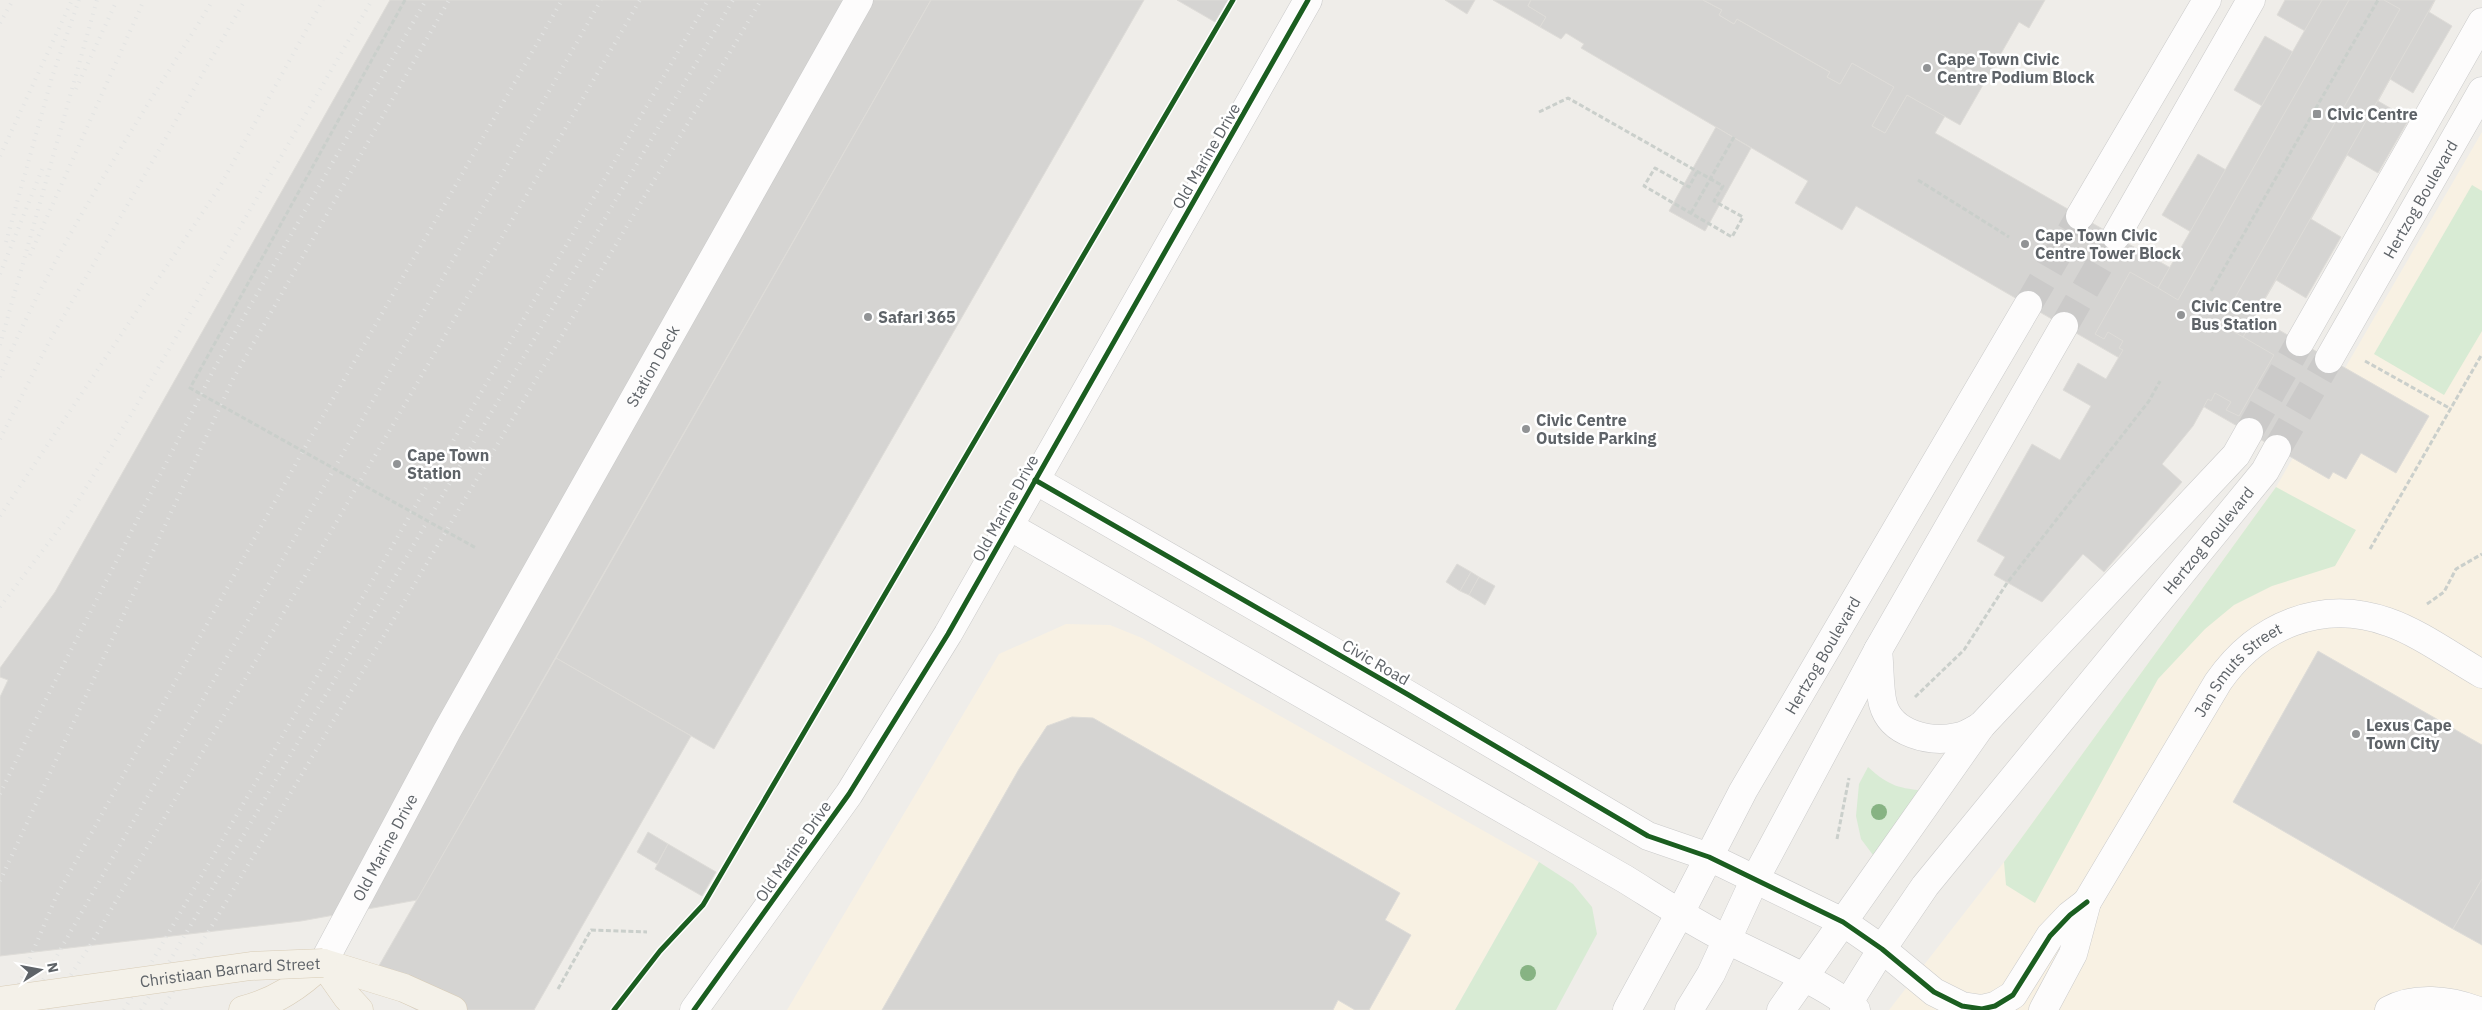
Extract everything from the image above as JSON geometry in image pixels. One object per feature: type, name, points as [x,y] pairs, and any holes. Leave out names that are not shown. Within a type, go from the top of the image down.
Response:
[{"type":"main road","name":"Christiaan Barnard Street","points":[[0,1001],[251,966],[323,963],[404,988],[453,1010]]},
{"type":"main road","points":[[243,1010],[265,1004],[291,990],[323,963],[346,997],[359,1010]]},
{"type":"street","name":"Station Deck","points":[[447,731],[859,0]]},
{"type":"street","name":"Old Marine Drive","points":[[694,1010],[849,794],[948,634],[1308,0]]},
{"type":"street","points":[[2080,216],[2206,0]]},
{"type":"street","points":[[2116,236],[2251,0]]},
{"type":"street","points":[[2300,342],[2482,22]]},
{"type":"street","name":"Hertzog Boulevard","points":[[2329,359],[2482,91]]},
{"type":"street","name":"Hertzog Boulevard","points":[[1627,1010],[1680,914],[1743,791],[2028,306]]},
{"type":"street","points":[[1689,1010],[1711,974],[1725,939],[1754,880],[1878,650],[2064,326]]},
{"type":"street","points":[[1781,1010],[1982,726],[2236,455],[2249,432]]},
{"type":"street","name":"Hertzog Boulevard","points":[[1850,1008],[1882,950],[1925,886],[2265,470],[2277,449]]},
{"type":"street","name":"Civic Road","points":[[1034,480],[1407,694],[1648,836],[1709,857],[1754,880]]},
{"type":"street","points":[[1010,526],[1617,874],[1680,914],[1725,939],[1804,978],[1850,1008]]},
{"type":"street","name":"Jan Smuts Street","points":[[2043,1010],[2073,954],[2087,902],[2218,682],[2231,662],[2253,642],[2288,622],[2327,615],[2360,614],[2398,626],[2482,674]]},
{"type":"street","points":[[1878,650],[1883,704],[1890,718],[1902,730],[1918,737],[1939,738],[1958,737],[1982,726]]},
{"type":"street","name":"Old Marine Drive","points":[[323,963],[447,731]]},
{"type":"street","name":"Jan Smuts Street","points":[[1754,880],[1843,922],[1882,950],[1934,992],[1962,1006],[1982,1009],[1994,1006],[2013,995],[2050,936],[2087,902]]},
{"type":"street","points":[[2389,1010],[2407,1003],[2431,1001],[2461,1004],[2476,1010]]},
{"type":"path","points":[[405,0],[190,388],[476,548]]},
{"type":"path","points":[[2211,291],[2378,0]]},
{"type":"path","points":[[1539,112],[1568,98],[1723,186],[1714,201],[1744,217],[1732,237],[1644,186],[1655,168],[1689,187],[1697,172]]},
{"type":"path","points":[[1691,213],[1734,137]]},
{"type":"path","points":[[1918,180],[2009,237]]},
{"type":"path","points":[[2370,549],[2482,354]]},
{"type":"path","points":[[2362,359],[2451,409]]},
{"type":"path","points":[[1910,701],[1964,650],[2007,582],[2149,401],[2160,381]]},
{"type":"path","points":[[2398,626],[2444,592],[2456,569],[2482,554]]},
{"type":"path","points":[[1837,839],[1849,777]]},
{"type":"path","points":[[558,989],[591,930],[647,932]]},
{"type":"shaded area","points":[[2482,132],[2482,1010],[1889,1010],[2004,862],[2276,487]]},
{"type":"shaded area","points":[[1066,624],[1110,625],[1142,638],[1539,862],[1455,1010],[787,1010],[999,654]]},
{"type":"green space","points":[[2472,185],[2482,191],[2482,331],[2444,395],[2374,354]]},
{"type":"green space","points":[[2276,487],[2356,530],[2335,566],[2272,586],[2234,605],[2205,629],[2158,679],[2035,903],[2006,885],[2004,862]]},
{"type":"green space","points":[[1868,767],[1889,783],[1909,789],[1927,791],[1876,859],[1861,839],[1856,816],[1859,784]]},
{"type":"green space","points":[[1539,862],[1573,884],[1592,907],[1597,934],[1556,1010],[1455,1010]]},
{"type":"building","name":"Cape Town Station","points":[[390,0],[931,0],[417,900],[301,921],[0,956],[0,697],[8,680],[0,677],[0,668],[55,592]]},
{"type":"building","points":[[931,0],[1144,0],[714,749],[556,658]]},
{"type":"building","points":[[1177,0],[1228,0],[1215,22]]},
{"type":"building","points":[[1445,0],[1475,0],[1467,14]]},
{"type":"building","points":[[1493,0],[1531,0],[1528,6],[1546,17],[1540,27]]},
{"type":"building","name":"Cape Town Civic Centre Tower Block","points":[[1531,0],[1703,0],[1722,10],[1719,15],[1734,24],[1737,19],[1830,72],[1827,77],[1840,84],[1852,63],[1894,87],[1872,126],[1885,133],[1907,95],[1945,116],[1935,133],[2429,416],[2396,473],[2361,453],[2346,479],[2333,472],[2329,479],[1856,206],[1842,230],[1795,203],[1808,181],[1581,48],[1584,44],[1566,33],[1561,39],[1540,27],[1546,17],[1528,6]]},
{"type":"building","name":"Cape Town Civic Centre Podium Block","points":[[1703,0],[2045,0],[2029,28],[2019,22],[1960,125],[1907,95],[1885,133],[1872,126],[1894,87],[1852,63],[1840,84],[1827,77],[1830,72],[1737,19],[1734,24],[1719,15],[1722,10]]},
{"type":"building","name":"Civic Centre Bus Station","points":[[2285,0],[2435,0],[2429,12],[2452,26],[2413,93],[2390,79],[2378,101],[2409,119],[2378,173],[2347,155],[2311,219],[2341,237],[2306,298],[2276,280],[2243,337],[2274,355],[2239,416],[2226,410],[2231,402],[2215,393],[2211,401],[2208,399],[2193,426],[2162,464],[2182,482],[2104,572],[2083,554],[2042,602],[1994,575],[2005,557],[1977,541],[2032,444],[2060,460],[2091,406],[2063,390],[2078,363],[2106,379],[2123,350],[2119,348],[2123,341],[2108,332],[2104,339],[2095,334],[2130,272],[2158,288],[2191,232],[2162,215],[2198,154],[2226,170],[2262,106],[2234,90],[2265,36],[2293,52],[2305,31],[2277,15]]},
{"type":"building","points":[[2322,0],[2349,0],[2178,300],[2158,288]]},
{"type":"building","points":[[2384,0],[2435,0],[2243,337],[2220,324],[2400,9]]},
{"type":"building","points":[[1716,127],[1751,148],[1705,231],[1669,211]]},
{"type":"building","points":[[1457,564],[1471,572],[1460,591],[1446,582]]},
{"type":"building","points":[[1471,572],[1479,577],[1469,595],[1460,591]]},
{"type":"building","points":[[1479,577],[1495,586],[1485,605],[1469,595]]},
{"type":"building","points":[[2318,651],[2482,745],[2482,879],[2453,929],[2233,802]]},
{"type":"building","points":[[556,658],[691,736],[534,1010],[417,1010],[369,983]]},
{"type":"building","points":[[1072,717],[1093,718],[1400,893],[1385,920],[1411,935],[1369,1010],[1355,1010],[1338,1000],[1333,1010],[882,1010],[1019,769],[1047,726]]},
{"type":"building","points":[[648,832],[668,844],[657,864],[637,852]]},
{"type":"building","points":[[668,844],[716,872],[702,896],[655,869]]},
{"type":"building","points":[[2482,879],[2482,945],[2453,929]]},
{"type":"tunnel","points":[[2028,305],[2080,216]]},
{"type":"tunnel","points":[[2064,326],[2116,236]]},
{"type":"tunnel","points":[[2249,432],[2300,342]]},
{"type":"tunnel","points":[[2277,449],[2329,359]]},
{"type":"railway","points":[[0,23],[13,0]]},
{"type":"railway","points":[[0,156],[72,0]]},
{"type":"railway","points":[[6,242],[52,77],[79,0]]},
{"type":"railway","points":[[0,345],[97,0]]},
{"type":"railway","points":[[76,89],[117,0]]},
{"type":"railway","points":[[30,255],[144,0]]},
{"type":"railway","points":[[0,377],[22,327],[72,231],[127,138],[213,0]]},
{"type":"railway","points":[[0,439],[50,340],[245,0]]},
{"type":"railway","points":[[0,516],[219,188],[323,0]]},
{"type":"railway","points":[[0,607],[68,517],[132,413],[372,0]]},
{"type":"railway","points":[[0,794],[39,713],[215,367],[426,0]]},
{"type":"railway","points":[[0,881],[233,379],[449,0]]},
{"type":"railway","points":[[8,1010],[56,897],[299,458],[562,0]]},
{"type":"railway","points":[[26,1010],[601,0]]},
{"type":"railway","points":[[48,1010],[91,944],[640,0]]},
{"type":"railway","points":[[124,1010],[708,0]]},
{"type":"railway","points":[[141,1010],[733,0]]},
{"type":"railway","points":[[162,1010],[761,0]]},
{"type":"railway","points":[[0,274],[43,167]]},
{"type":"cycle path","points":[[614,1010],[660,951],[703,905],[1233,0]]},
{"type":"cycle path","points":[[694,1010],[849,794],[948,634],[1308,0]]},
{"type":"cycle path","points":[[1035,480],[1407,694],[1648,836],[1709,857],[1843,922],[1882,949],[1934,992],[1962,1006],[1982,1009],[1995,1006],[2013,995],[2050,936],[2070,915],[2087,902]]},
{"type":"place","name":"Cape Town Civic Centre Podium Block","points":[[1927,68]]},
{"type":"place","name":"Civic Centre","points":[[2317,114]]},
{"type":"place","name":"Cape Town Civic Centre Tower Block","points":[[2025,244]]},
{"type":"place","name":"Civic Centre Bus Station","points":[[2181,315]]},
{"type":"place","name":"Safari 365","points":[[868,317]]},
{"type":"place","name":"Civic Centre Outside Parking","points":[[1526,429]]},
{"type":"place","name":"Cape Town Station","points":[[397,464]]},
{"type":"place","name":"Lexus Cape Town City","points":[[2356,734]]}]
